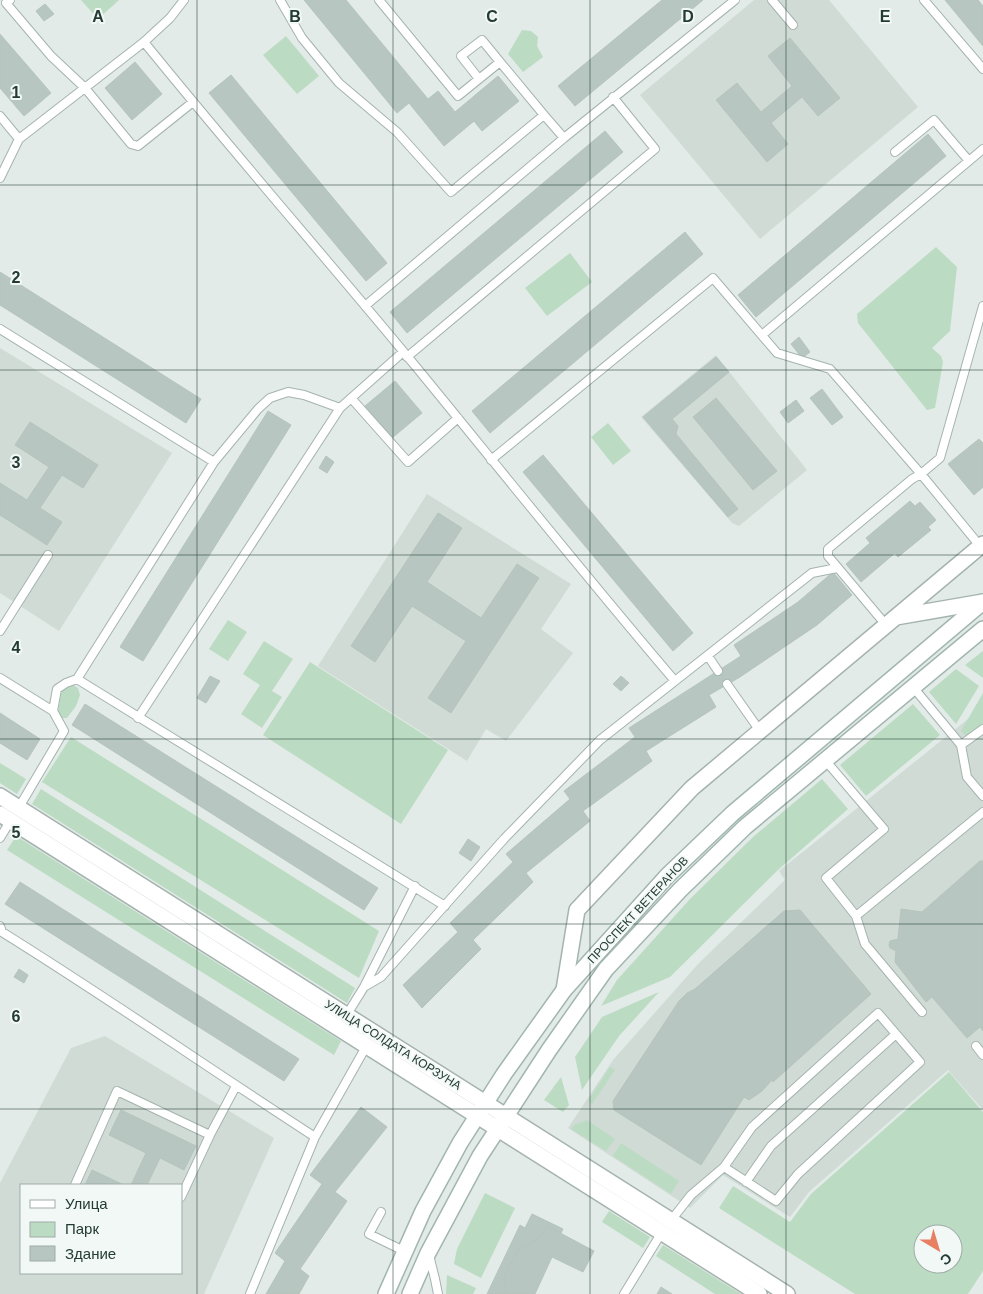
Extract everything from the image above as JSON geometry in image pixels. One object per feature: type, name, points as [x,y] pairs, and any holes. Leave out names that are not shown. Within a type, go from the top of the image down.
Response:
[{"type":"street","points":[[564,990],[577,910],[692,788],[982,545]]},
{"type":"street","points":[[890,621],[983,602]]},
{"type":"street","name":"ПРОСПЕКТ ВЕТЕРАНОВ","points":[[386,1294],[423,1210],[460,1143],[504,1074],[564,990],[667,876],[733,813],[983,602]]},
{"type":"street","name":"ПРОСПЕКТ ВЕТЕРАНОВ","points":[[410,1294],[428,1253],[480,1156],[501,1122],[606,969],[680,890],[745,827],[983,629]]},
{"type":"street","name":"УЛИЦА СОЛДАТА КОРЗУНА","points":[[0,796],[10,814],[339,1029],[371,1040]]},
{"type":"street","name":"УЛИЦА СОЛДАТА КОРЗУНА","points":[[10,814],[346,1015],[371,1040],[666,1226],[787,1294]]},
{"type":"street","name":"УЛИЦА СОЛДАТА КОРЗУНА","points":[[666,1226],[759,1294]]},
{"type":"lane","points":[[10,0],[6,4],[51,56],[85,88],[131,144],[138,146],[193,102]]},
{"type":"lane","points":[[0,178],[19,139],[144,42],[170,18],[184,0]]},
{"type":"lane","points":[[280,0],[302,38],[339,83],[397,132],[451,192],[544,115]]},
{"type":"lane","points":[[379,0],[458,96],[500,62]]},
{"type":"lane","points":[[365,306],[564,138],[735,0]]},
{"type":"lane","points":[[772,0],[793,25]]},
{"type":"lane","points":[[924,0],[983,69]]},
{"type":"lane","points":[[479,79],[461,56],[482,40],[564,138]]},
{"type":"lane","points":[[144,42],[675,681]]},
{"type":"lane","points":[[138,718],[340,408],[655,149],[613,98]]},
{"type":"lane","points":[[0,116],[19,139]]},
{"type":"lane","points":[[895,152],[934,120],[969,161]]},
{"type":"lane","points":[[762,335],[983,149]]},
{"type":"lane","points":[[491,460],[713,278],[777,353],[830,369],[982,545]]},
{"type":"lane","points":[[890,621],[837,568],[828,556],[828,549],[940,458],[983,306]]},
{"type":"lane","points":[[0,329],[214,462]]},
{"type":"lane","points":[[52,711],[57,689],[66,682],[76,679],[214,462],[258,409],[270,398],[288,392],[304,395],[340,408]]},
{"type":"lane","points":[[351,398],[408,462],[458,418]]},
{"type":"lane","points":[[0,631],[48,555]]},
{"type":"lane","points":[[364,987],[381,977],[504,839],[600,740],[812,573],[837,568]]},
{"type":"lane","points":[[708,656],[718,671]]},
{"type":"lane","points":[[0,678],[52,711],[64,731],[10,814],[0,838]]},
{"type":"lane","points":[[76,679],[445,906]]},
{"type":"lane","points":[[727,684],[760,731]]},
{"type":"lane","points":[[913,687],[961,746],[967,777],[983,796]]},
{"type":"lane","points":[[961,746],[983,729]]},
{"type":"lane","points":[[825,760],[884,829],[826,878],[856,916],[866,944],[922,1012]]},
{"type":"lane","points":[[856,916],[983,812]]},
{"type":"lane","points":[[339,1029],[364,987],[415,886]]},
{"type":"lane","points":[[1,931],[88,986],[236,1086],[315,1136]]},
{"type":"lane","points":[[624,1294],[666,1226],[690,1195],[724,1167],[752,1127],[878,1014],[920,1062],[798,1174],[776,1201],[724,1167]]},
{"type":"lane","points":[[746,1182],[771,1146],[896,1034]]},
{"type":"lane","points":[[250,1294],[315,1136],[371,1040]]},
{"type":"lane","points":[[976,1046],[983,1055]]},
{"type":"lane","points":[[182,1195],[210,1135],[236,1086]]},
{"type":"lane","points":[[75,1184],[116,1091],[210,1135]]},
{"type":"lane","points":[[381,1212],[369,1234],[404,1251]]},
{"type":"lane","points":[[428,1253],[438,1294]]},
{"type":"shaded area","points":[[754,0],[829,0],[918,107],[760,239],[640,95]]},
{"type":"shaded area","points":[[0,348],[172,453],[59,631],[0,593]]},
{"type":"shaded area","points":[[716,355],[807,470],[739,526],[732,523],[641,417]]},
{"type":"shaded area","points":[[427,494],[571,584],[541,629],[573,653],[506,741],[486,729],[467,761],[318,666]]},
{"type":"shaded area","points":[[983,707],[983,1110],[948,1070],[809,1192],[790,1217],[723,1175],[690,1208],[568,1128],[613,1060],[698,964],[785,880],[779,871]]},
{"type":"shaded area","points":[[105,1036],[274,1138],[204,1294],[0,1294],[0,1183],[71,1048]]},
{"type":"green space","points":[[81,0],[119,0],[98,19]]},
{"type":"green space","points":[[522,30],[531,31],[538,37],[537,46],[543,57],[523,72],[508,54]]},
{"type":"green space","points":[[286,36],[319,76],[297,94],[263,55]]},
{"type":"green space","points":[[936,247],[957,267],[950,331],[932,348],[941,356],[943,362],[935,408],[927,410],[858,323],[857,314]]},
{"type":"green space","points":[[570,253],[592,282],[547,316],[525,288]]},
{"type":"green space","points":[[608,423],[631,451],[613,465],[591,437]]},
{"type":"green space","points":[[228,620],[247,632],[228,661],[209,649]]},
{"type":"green space","points":[[264,641],[293,659],[272,691],[282,697],[262,728],[241,714],[260,685],[243,674]]},
{"type":"green space","points":[[983,651],[983,678],[965,665]]},
{"type":"green space","points":[[310,662],[448,750],[401,824],[263,735]]},
{"type":"green space","points":[[956,669],[979,686],[956,724],[929,692]]},
{"type":"green space","points":[[71,684],[78,688],[80,695],[76,706],[67,718],[62,718],[58,713],[62,688]]},
{"type":"green space","points":[[983,693],[983,724],[967,737],[961,731]]},
{"type":"green space","points":[[913,704],[940,735],[866,796],[840,765]]},
{"type":"green space","points":[[71,737],[379,931],[359,978],[42,782]]},
{"type":"green space","points":[[0,763],[26,779],[17,794],[0,783]]},
{"type":"green space","points":[[822,779],[848,809],[778,870],[670,977],[601,1006],[617,980],[690,899],[753,837]]},
{"type":"green space","points":[[41,789],[355,988],[347,1003],[32,804]]},
{"type":"green space","points":[[16,836],[341,1041],[334,1055],[7,850]]},
{"type":"green space","points":[[659,992],[619,1036],[582,1090],[575,1057],[602,1017]]},
{"type":"green space","points":[[610,1067],[615,1070],[592,1104],[588,1101]]},
{"type":"green space","points":[[949,1072],[983,1112],[983,1271],[968,1294],[855,1294],[719,1208],[733,1186],[790,1222],[811,1194]]},
{"type":"green space","points":[[561,1077],[569,1105],[563,1112],[544,1100]]},
{"type":"green space","points":[[587,1120],[615,1139],[606,1151],[571,1129],[574,1125]]},
{"type":"green space","points":[[621,1143],[679,1181],[671,1194],[613,1156]]},
{"type":"green space","points":[[485,1193],[515,1208],[481,1278],[454,1264],[457,1249]]},
{"type":"green space","points":[[609,1211],[650,1237],[643,1248],[602,1222]]},
{"type":"green space","points":[[663,1245],[741,1294],[715,1294],[656,1256]]},
{"type":"green space","points":[[447,1275],[476,1288],[473,1294],[446,1294]]},
{"type":"building","points":[[304,0],[346,0],[428,99],[438,91],[455,112],[498,76],[519,101],[482,131],[474,121],[444,146],[409,103],[397,113]]},
{"type":"building","points":[[662,0],[703,0],[575,106],[558,86]]},
{"type":"building","points":[[945,0],[978,0],[983,6],[983,46]]},
{"type":"building","points":[[45,4],[54,14],[44,21],[36,11]]},
{"type":"building","points":[[0,34],[51,93],[24,116],[0,88]]},
{"type":"building","points":[[790,38],[840,98],[818,116],[802,97],[771,123],[788,144],[767,162],[716,100],[737,83],[761,112],[792,86],[768,56]]},
{"type":"building","points":[[135,62],[162,94],[132,120],[105,88]]},
{"type":"building","points":[[231,75],[387,263],[366,281],[209,93]]},
{"type":"building","points":[[605,131],[623,152],[407,333],[390,312]]},
{"type":"building","points":[[928,134],[946,156],[756,317],[738,295]]},
{"type":"building","points":[[685,232],[703,254],[490,433],[472,411]]},
{"type":"building","points":[[0,272],[201,399],[186,423],[0,305]]},
{"type":"building","points":[[799,337],[810,352],[802,358],[791,344]]},
{"type":"building","points":[[716,357],[729,372],[672,419],[678,426],[676,434],[738,509],[728,517],[643,417]]},
{"type":"building","points":[[395,381],[422,413],[392,438],[365,406]]},
{"type":"building","points":[[822,389],[843,417],[832,425],[810,398]]},
{"type":"building","points":[[716,398],[777,471],[753,490],[693,417]]},
{"type":"building","points":[[796,400],[804,411],[788,423],[780,412]]},
{"type":"building","points":[[268,411],[291,425],[143,661],[120,647]]},
{"type":"building","points":[[30,422],[98,465],[83,488],[62,475],[40,508],[62,522],[47,545],[0,515],[0,483],[27,500],[49,467],[15,445]]},
{"type":"building","points":[[979,439],[983,443],[983,487],[974,495],[948,464]]},
{"type":"building","points":[[543,455],[693,633],[673,651],[523,472]]},
{"type":"building","points":[[326,456],[334,462],[327,473],[319,468]]},
{"type":"building","points":[[910,501],[915,506],[920,502],[936,520],[928,527],[931,530],[898,557],[895,553],[861,582],[846,564],[870,543],[866,538]]},
{"type":"building","points":[[438,513],[462,528],[427,582],[481,618],[517,564],[539,578],[451,713],[428,698],[466,641],[412,606],[375,662],[351,646]]},
{"type":"building","points":[[833,572],[852,595],[817,625],[740,677],[709,695],[716,707],[646,751],[652,761],[583,811],[590,821],[526,873],[533,882],[473,940],[481,949],[422,1008],[403,985],[458,932],[450,923],[513,862],[506,854],[570,799],[564,791],[635,737],[629,728],[741,656],[734,645],[798,602]]},
{"type":"building","points":[[210,676],[220,681],[206,703],[197,698]]},
{"type":"building","points":[[621,676],[629,683],[621,691],[613,684]]},
{"type":"building","points":[[85,704],[378,888],[364,910],[72,725]]},
{"type":"building","points":[[0,713],[40,739],[27,760],[0,743]]},
{"type":"building","points":[[468,839],[480,847],[471,861],[459,853]]},
{"type":"building","points":[[980,861],[983,861],[983,1031],[980,1027],[967,1038],[932,997],[926,1002],[895,962],[896,951],[890,948],[889,945],[890,941],[898,939],[901,909],[922,912]]},
{"type":"building","points":[[20,882],[299,1059],[284,1081],[5,904]]},
{"type":"building","points":[[800,910],[871,994],[773,1082],[772,1080],[762,1091],[749,1100],[744,1097],[701,1165],[614,1110],[613,1101],[679,1001],[784,911]]},
{"type":"building","points":[[19,969],[28,975],[24,983],[14,977]]},
{"type":"building","points":[[361,1107],[387,1127],[335,1192],[347,1201],[300,1269],[309,1276],[299,1294],[266,1294],[285,1261],[275,1253],[322,1184],[310,1175]]},
{"type":"building","points":[[121,1110],[196,1146],[184,1170],[160,1158],[147,1184],[131,1184],[146,1153],[109,1135]]},
{"type":"building","points":[[92,1170],[122,1184],[85,1184]]},
{"type":"building","points":[[532,1214],[563,1229],[561,1233],[547,1226],[540,1238],[517,1251],[504,1277],[506,1294],[487,1294],[520,1225],[525,1228]]},
{"type":"building","points":[[547,1226],[594,1251],[583,1272],[552,1257],[535,1294],[506,1294],[504,1277],[517,1251],[540,1238]]},
{"type":"building","points":[[661,1287],[672,1294],[657,1294]]}]
